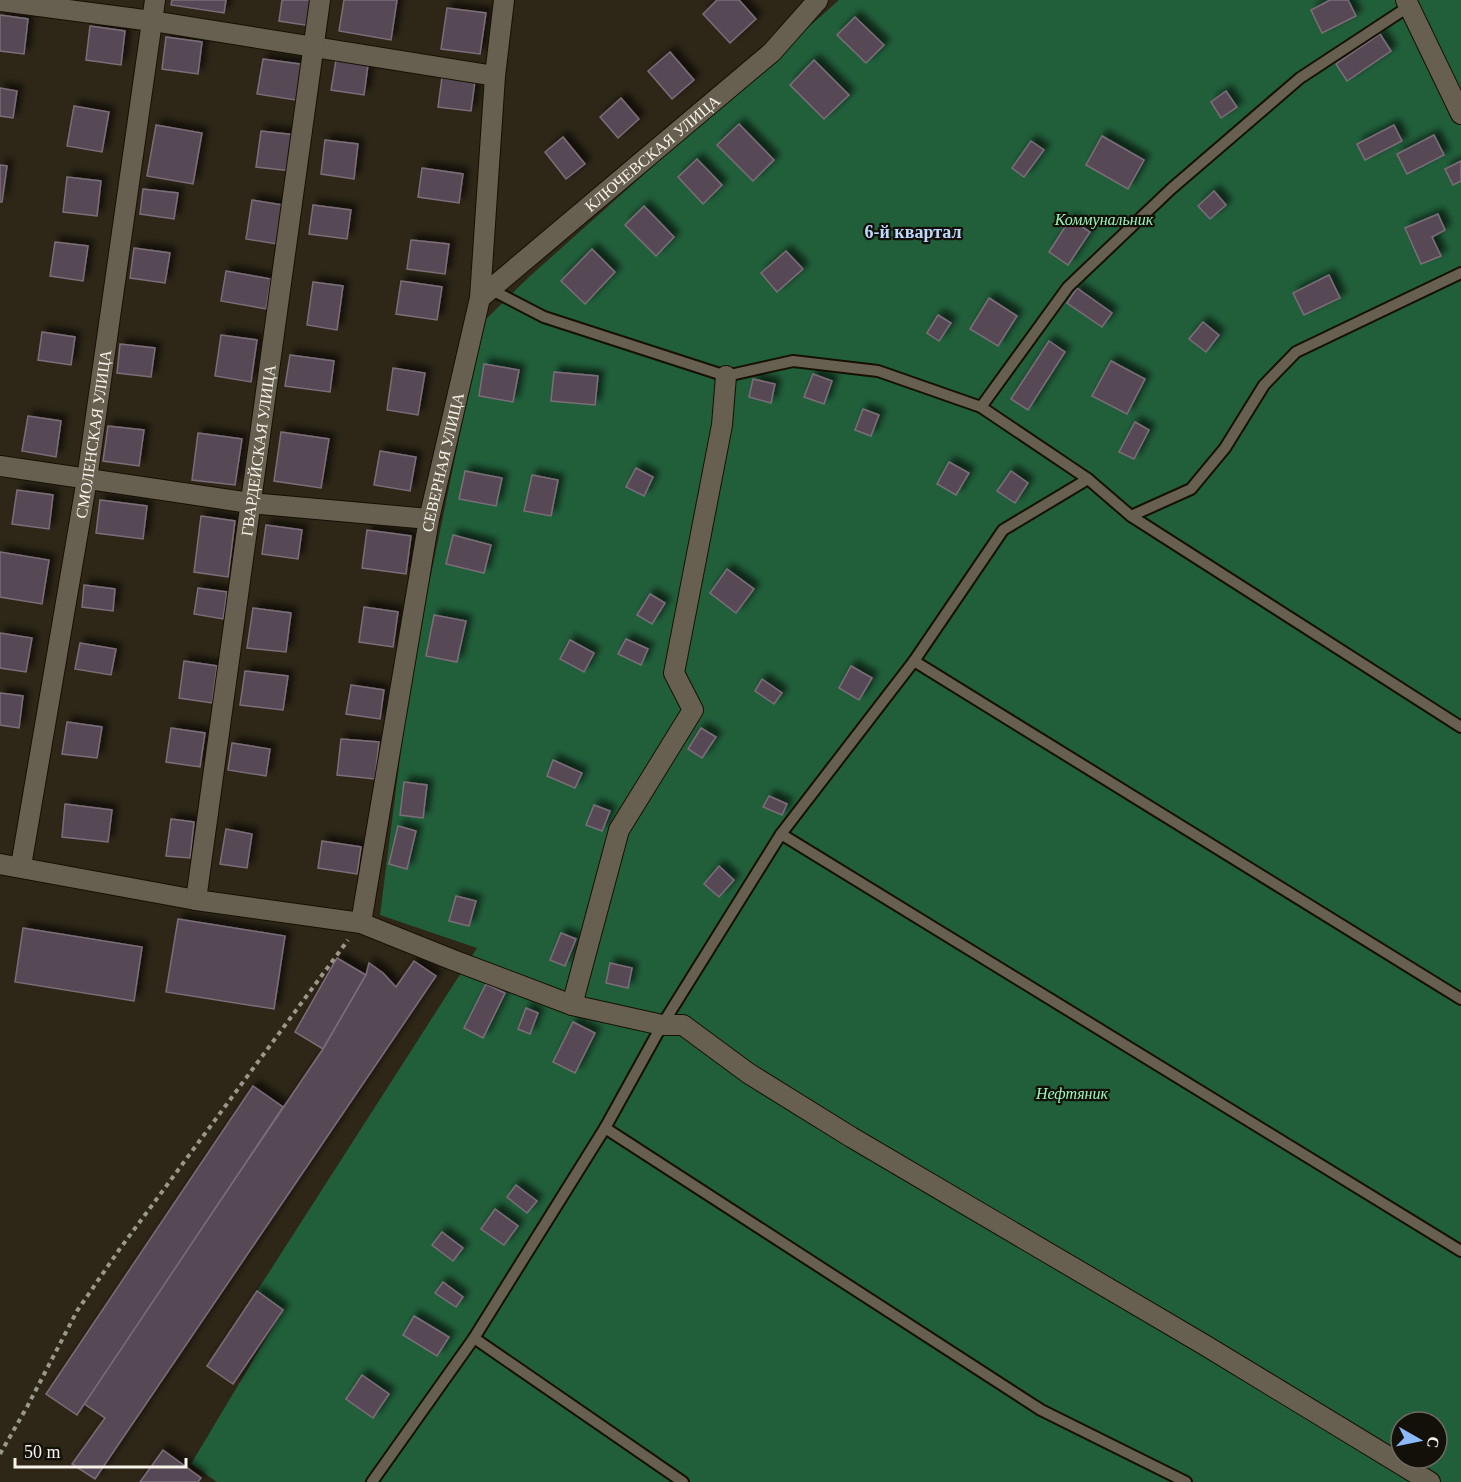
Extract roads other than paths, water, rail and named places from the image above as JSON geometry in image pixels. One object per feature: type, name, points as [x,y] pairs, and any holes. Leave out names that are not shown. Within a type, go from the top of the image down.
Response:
[{"type":"street","name":"СМОЛЕНСКАЯ УЛИЦА","points":[[21,866],[87,479],[155,0]]},
{"type":"street","name":"ГВАРДЕЙСКАЯ УЛИЦА","points":[[196,900],[320,0]]},
{"type":"street","name":"СЕВЕРНАЯ УЛИЦА","points":[[361,923],[429,519],[485,293],[495,76],[504,0]]},
{"type":"street","name":"КЛЮЧЕВСКАЯ УЛИЦА","points":[[485,293],[772,52],[818,0]]},
{"type":"street","points":[[0,1],[152,21],[495,76]]},
{"type":"street","points":[[1407,4],[1461,114]]},
{"type":"street","points":[[572,1005],[618,831],[693,710],[674,673],[722,425],[726,376]]},
{"type":"street","points":[[0,466],[250,503],[429,519]]},
{"type":"street","points":[[0,864],[21,866],[196,900],[361,923],[572,1005],[662,1025],[683,1025],[748,1073],[851,1137],[1203,1344],[1430,1482]]},
{"type":"lane","points":[[981,407],[1068,287],[1171,189],[1300,78],[1407,4]]},
{"type":"lane","points":[[1131,516],[1191,489],[1225,448],[1264,385],[1296,352],[1461,273]]},
{"type":"lane","points":[[485,293],[544,317],[726,376],[793,360],[878,371],[981,407],[1088,479],[1131,516],[1461,727]]},
{"type":"lane","points":[[372,1482],[474,1338],[604,1128],[662,1025],[781,834],[914,661],[1003,530],[1088,479]]},
{"type":"lane","points":[[914,661],[1461,999]]},
{"type":"lane","points":[[781,834],[1461,1251]]},
{"type":"lane","points":[[604,1128],[1041,1410],[1186,1482]]},
{"type":"lane","points":[[474,1338],[683,1482]]},
{"type":"district","name":"6-й квартал","points":[[913,232]]},
{"type":"park label","name":"Коммунальник","points":[[1104,219]]},
{"type":"park label","name":"Нефтяник","points":[[1072,1093]]}]
